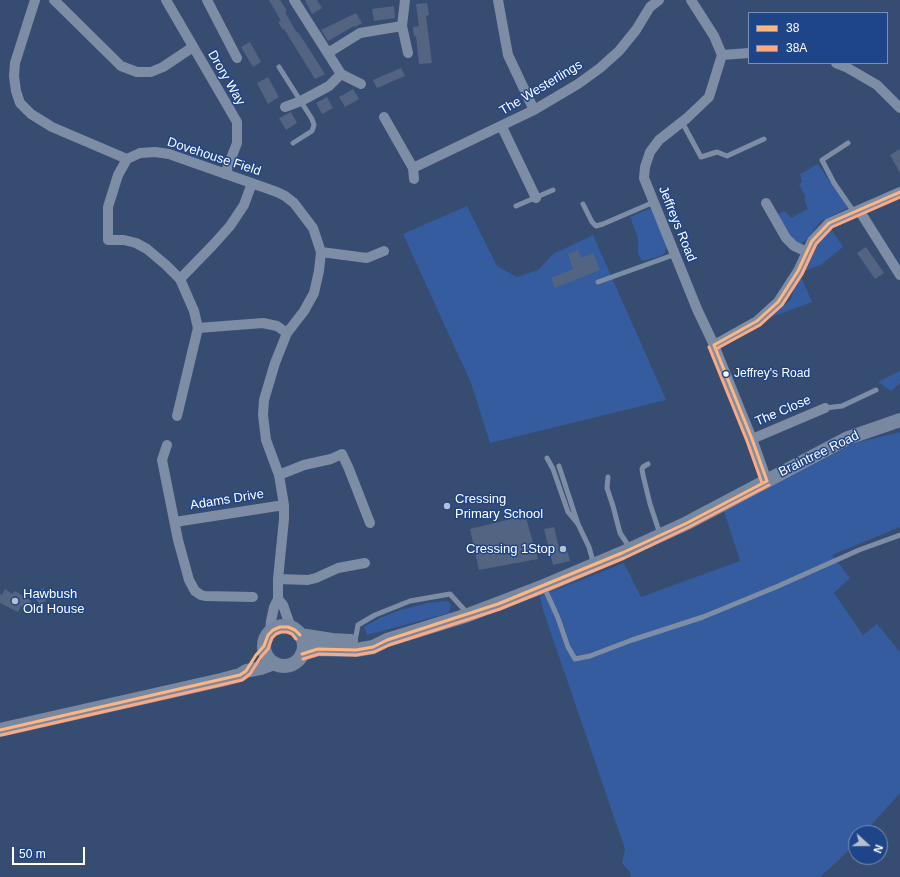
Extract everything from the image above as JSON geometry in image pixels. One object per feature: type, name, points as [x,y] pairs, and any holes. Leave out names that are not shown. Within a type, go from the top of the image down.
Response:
[{"type":"main road","name":"Braintree Road","points":[[302,654],[318,650],[356,650],[373,647],[387,640],[468,615],[544,586],[594,566],[661,535],[848,438],[900,420]]},
{"type":"main road","points":[[0,730],[240,675],[246,670],[264,646],[266,638],[270,632],[280,627],[296,631],[304,645],[302,654],[298,660],[290,665],[280,666],[274,663],[267,656],[264,646]]},
{"type":"main road","name":"Braintree Road","points":[[296,631],[332,640],[387,640]]},
{"type":"main road","points":[[246,670],[261,668],[274,663]]},
{"type":"street","points":[[35,0],[15,63],[14,76],[16,91],[20,103],[31,114],[52,127],[127,159],[118,176],[108,207],[108,240],[124,240],[136,243],[147,249],[180,279],[194,312],[198,328],[178,416]]},
{"type":"street","points":[[54,0],[121,66],[137,72],[151,72],[164,67],[193,47]]},
{"type":"street","name":"Drory Way","points":[[166,0],[237,122],[237,143],[225,174]]},
{"type":"street","points":[[207,0],[237,58]]},
{"type":"street","points":[[294,0],[341,74],[361,84]]},
{"type":"street","points":[[405,0],[402,26],[408,53]]},
{"type":"street","points":[[498,0],[508,55],[534,110]]},
{"type":"street","name":"The Westerlings","points":[[412,168],[502,127],[578,84],[600,68],[619,51],[636,30],[650,7],[659,0]]},
{"type":"street","points":[[691,0],[714,36],[722,55],[748,53]]},
{"type":"street","points":[[328,53],[360,33],[402,26]]},
{"type":"street","name":"Jeffreys Road","points":[[722,55],[709,97],[682,122],[659,140],[650,152],[645,167],[644,178],[697,309],[714,345],[752,438],[767,481]]},
{"type":"street","points":[[838,64],[877,85],[900,108]]},
{"type":"street","points":[[285,107],[301,101],[329,86],[341,74]]},
{"type":"street","points":[[384,117],[412,168],[414,178]]},
{"type":"street","points":[[502,127],[536,198]]},
{"type":"street","name":"Dovehouse Field","points":[[127,159],[140,153],[154,152],[169,154],[277,192],[294,203],[313,228],[320,252],[319,271],[314,293],[304,311],[287,333],[274,363],[267,389],[263,415],[266,440],[279,475],[284,505],[278,579],[278,599],[274,607],[270,632]]},
{"type":"street","points":[[180,279],[213,246],[230,226],[244,205],[252,184]]},
{"type":"street","points":[[714,345],[757,321],[778,302],[798,271],[812,241],[829,223],[900,192]]},
{"type":"street","points":[[766,203],[786,238],[794,246],[807,252]]},
{"type":"street","points":[[856,211],[900,275]]},
{"type":"street","points":[[320,252],[367,258],[384,251]]},
{"type":"street","points":[[198,328],[262,323],[277,326],[287,333]]},
{"type":"street","name":"The Close","points":[[752,438],[825,408]]},
{"type":"street","name":"Adams Drive","points":[[167,445],[162,460],[178,540],[189,580],[195,591],[206,596],[253,597]]},
{"type":"street","points":[[279,475],[304,465],[330,459],[342,454],[370,523]]},
{"type":"street","name":"Adams Drive","points":[[174,522],[284,505]]},
{"type":"street","points":[[278,579],[308,580],[338,568],[365,563]]},
{"type":"street","name":"Dovehouse Field","points":[[278,599],[283,605],[296,631]]},
{"type":"lane","points":[[279,67],[312,119],[314,125],[312,131],[293,143]]},
{"type":"lane","points":[[682,122],[701,157],[717,152],[727,156],[764,139]]},
{"type":"lane","points":[[848,143],[822,160],[834,183],[856,211]]},
{"type":"lane","points":[[516,206],[554,190]]},
{"type":"lane","points":[[583,204],[592,222],[596,226],[654,202]]},
{"type":"lane","points":[[598,282],[676,254]]},
{"type":"lane","points":[[825,408],[842,406],[876,390]]},
{"type":"lane","points":[[547,458],[554,469],[568,512],[578,524]]},
{"type":"lane","points":[[648,464],[642,469],[644,482],[661,535]]},
{"type":"lane","points":[[559,466],[578,524],[589,547],[594,566]]},
{"type":"lane","points":[[608,477],[607,488],[620,533],[630,549]]},
{"type":"lane","points":[[544,586],[558,618],[568,647],[575,660],[703,617],[776,587],[859,550],[900,535]]},
{"type":"lane","points":[[355,641],[358,625],[375,615],[410,601],[450,594],[468,615]]},
{"type":"shaded area","points":[[818,164],[848,208],[821,221],[801,244],[794,243],[778,217],[778,214],[785,211],[791,218],[808,209],[804,199],[806,198],[799,184],[802,182],[800,174]]},
{"type":"shaded area","points":[[467,206],[497,266],[517,277],[538,270],[553,254],[593,235],[666,400],[490,443],[471,383],[403,234]]},
{"type":"shaded area","points":[[652,208],[667,247],[664,254],[642,261],[638,253],[638,237],[630,217]]},
{"type":"shaded area","points":[[831,229],[843,247],[822,264],[805,271],[819,242]]},
{"type":"shaded area","points":[[801,277],[812,302],[771,317],[791,299],[794,289]]},
{"type":"shaded area","points":[[900,371],[900,383],[891,391],[878,382]]},
{"type":"shaded area","points":[[900,432],[900,527],[832,555],[850,578],[834,593],[863,635],[877,624],[900,652],[900,793],[871,825],[848,825],[848,850],[820,877],[631,877],[630,872],[622,863],[625,849],[543,610],[540,596],[624,563],[641,597],[740,561],[724,511],[855,443]]},
{"type":"shaded area","points":[[447,601],[451,605],[449,613],[367,635],[364,627],[380,618],[400,610],[428,603]]},
{"type":"building","points":[[269,0],[280,0],[297,33],[298,32],[325,74],[315,79],[284,29],[283,30],[278,22],[281,21]]},
{"type":"building","points":[[305,0],[317,0],[322,8],[312,14]]},
{"type":"building","points":[[427,3],[429,15],[426,16],[432,63],[419,64],[416,36],[414,37],[413,27],[419,26],[416,4]]},
{"type":"building","points":[[394,6],[395,18],[374,21],[372,9]]},
{"type":"building","points":[[356,13],[362,23],[328,41],[321,30]]},
{"type":"building","points":[[250,42],[261,62],[253,67],[241,47]]},
{"type":"building","points":[[401,68],[405,76],[377,88],[373,80]]},
{"type":"building","points":[[268,77],[279,97],[268,104],[257,83]]},
{"type":"building","points":[[353,89],[359,99],[345,107],[339,97]]},
{"type":"building","points":[[327,97],[333,108],[322,114],[316,103]]},
{"type":"building","points":[[291,112],[297,123],[286,130],[279,118]]},
{"type":"building","points":[[900,149],[900,173],[890,155]]},
{"type":"building","points":[[866,247],[884,273],[875,279],[857,253]]},
{"type":"building","points":[[578,250],[581,258],[593,253],[600,270],[555,288],[551,278],[573,269],[568,254]]},
{"type":"building","name":"Cressing Primary School","points":[[524,511],[538,559],[479,570],[470,529],[511,519],[510,515]]},
{"type":"building","points":[[554,527],[560,552],[567,550],[570,561],[553,565],[544,529]]},
{"type":"building","points":[[43,588],[50,597],[40,605],[33,595]]},
{"type":"building","name":"Hawbush Old House","points":[[5,589],[12,594],[15,591],[31,601],[26,609],[21,606],[18,612],[0,603],[0,594],[2,595]]},
{"type":"transit line","name":"38","points":[[714,345],[757,321],[778,302],[798,271],[812,241],[829,223],[900,192]]},
{"type":"transit line","name":"38A","points":[[716,349],[760,325],[782,305],[802,274],[816,244],[832,227],[900,197]]},
{"type":"transit line","name":"38","points":[[714,345],[752,439],[767,481]]},
{"type":"transit line","name":"38A","points":[[709,347],[747,441],[762,483]]},
{"type":"transit line","name":"38","points":[[302,654],[318,649],[356,650],[373,647],[387,640],[498,604],[622,553],[687,523],[767,481]]},
{"type":"transit line","name":"38A","points":[[303,659],[319,654],[356,655],[374,652],[389,645],[500,609],[624,558],[689,527],[769,485]]},
{"type":"transit line","name":"38","points":[[0,730],[240,675],[246,671],[256,655],[264,646],[268,635],[273,630],[280,627],[288,627],[295,630],[300,635]]},
{"type":"transit line","name":"38A","points":[[1,735],[242,680],[250,674],[260,658],[268,649],[272,638],[276,634],[287,632],[292,634],[296,639]]},
{"type":"place","name":"Jeffrey's Road","points":[[726,374]]},
{"type":"place","name":"Cressing Primary School","points":[[447,506]]},
{"type":"place","name":"Cressing 1Stop","points":[[563,549]]},
{"type":"place","name":"Hawbush Old House","points":[[15,601]]}]
